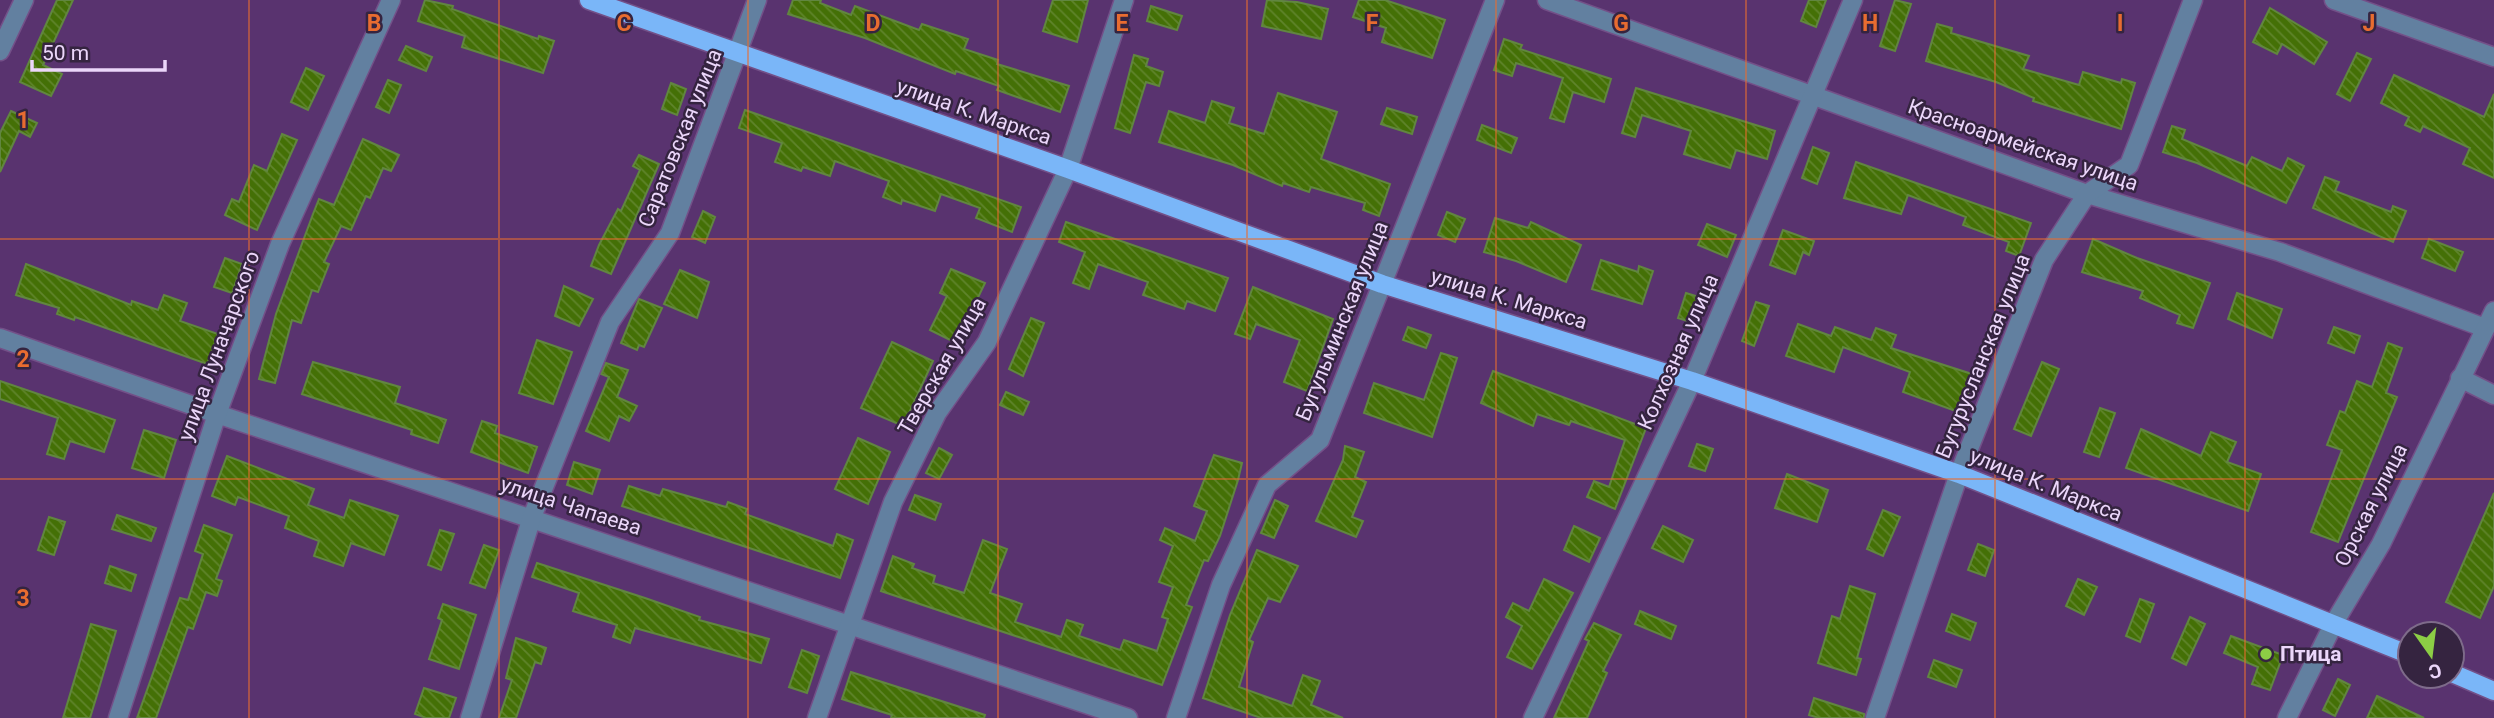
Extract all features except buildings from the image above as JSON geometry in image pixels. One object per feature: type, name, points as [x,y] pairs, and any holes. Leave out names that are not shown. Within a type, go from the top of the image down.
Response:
[{"type":"main road","name":"улица К. Маркса","points":[[589,0],[1068,169],[1382,284],[1692,381],[1959,474],[2396,649]]},
{"type":"main road","points":[[2466,679],[2494,691]]},
{"type":"street","points":[[0,51],[24,0]]},
{"type":"street","name":"улица Луначарского","points":[[118,718],[217,415],[280,244],[391,0]]},
{"type":"street","name":"Саратовская улица","points":[[470,718],[532,517],[610,322],[670,233],[757,0]]},
{"type":"street","name":"Тверская улица","points":[[817,718],[893,502],[937,413],[987,342],[1068,169],[1124,0]]},
{"type":"street","name":"Бугульминская улица","points":[[1175,718],[1221,586],[1268,485],[1320,440],[1494,0]]},
{"type":"street","name":"Красноармейская улица","points":[[1547,0],[2087,194],[2280,252],[2485,328]]},
{"type":"street","name":"Колхозная улица","points":[[1533,718],[1692,381],[1853,0]]},
{"type":"street","name":"Бугурусланская улица","points":[[1875,718],[1959,474],[2044,260],[2087,194],[2129,165],[2193,0]]},
{"type":"street","points":[[2334,0],[2494,57]]},
{"type":"street","name":"Орская улица","points":[[2287,718],[2334,623],[2381,544],[2494,311]]},
{"type":"street","name":"улица Чапаева","points":[[0,338],[217,415],[532,517],[1128,718]]},
{"type":"street","points":[[2460,378],[2494,394]]},
{"type":"place","name":"Птица","points":[[2266,654]]}]
